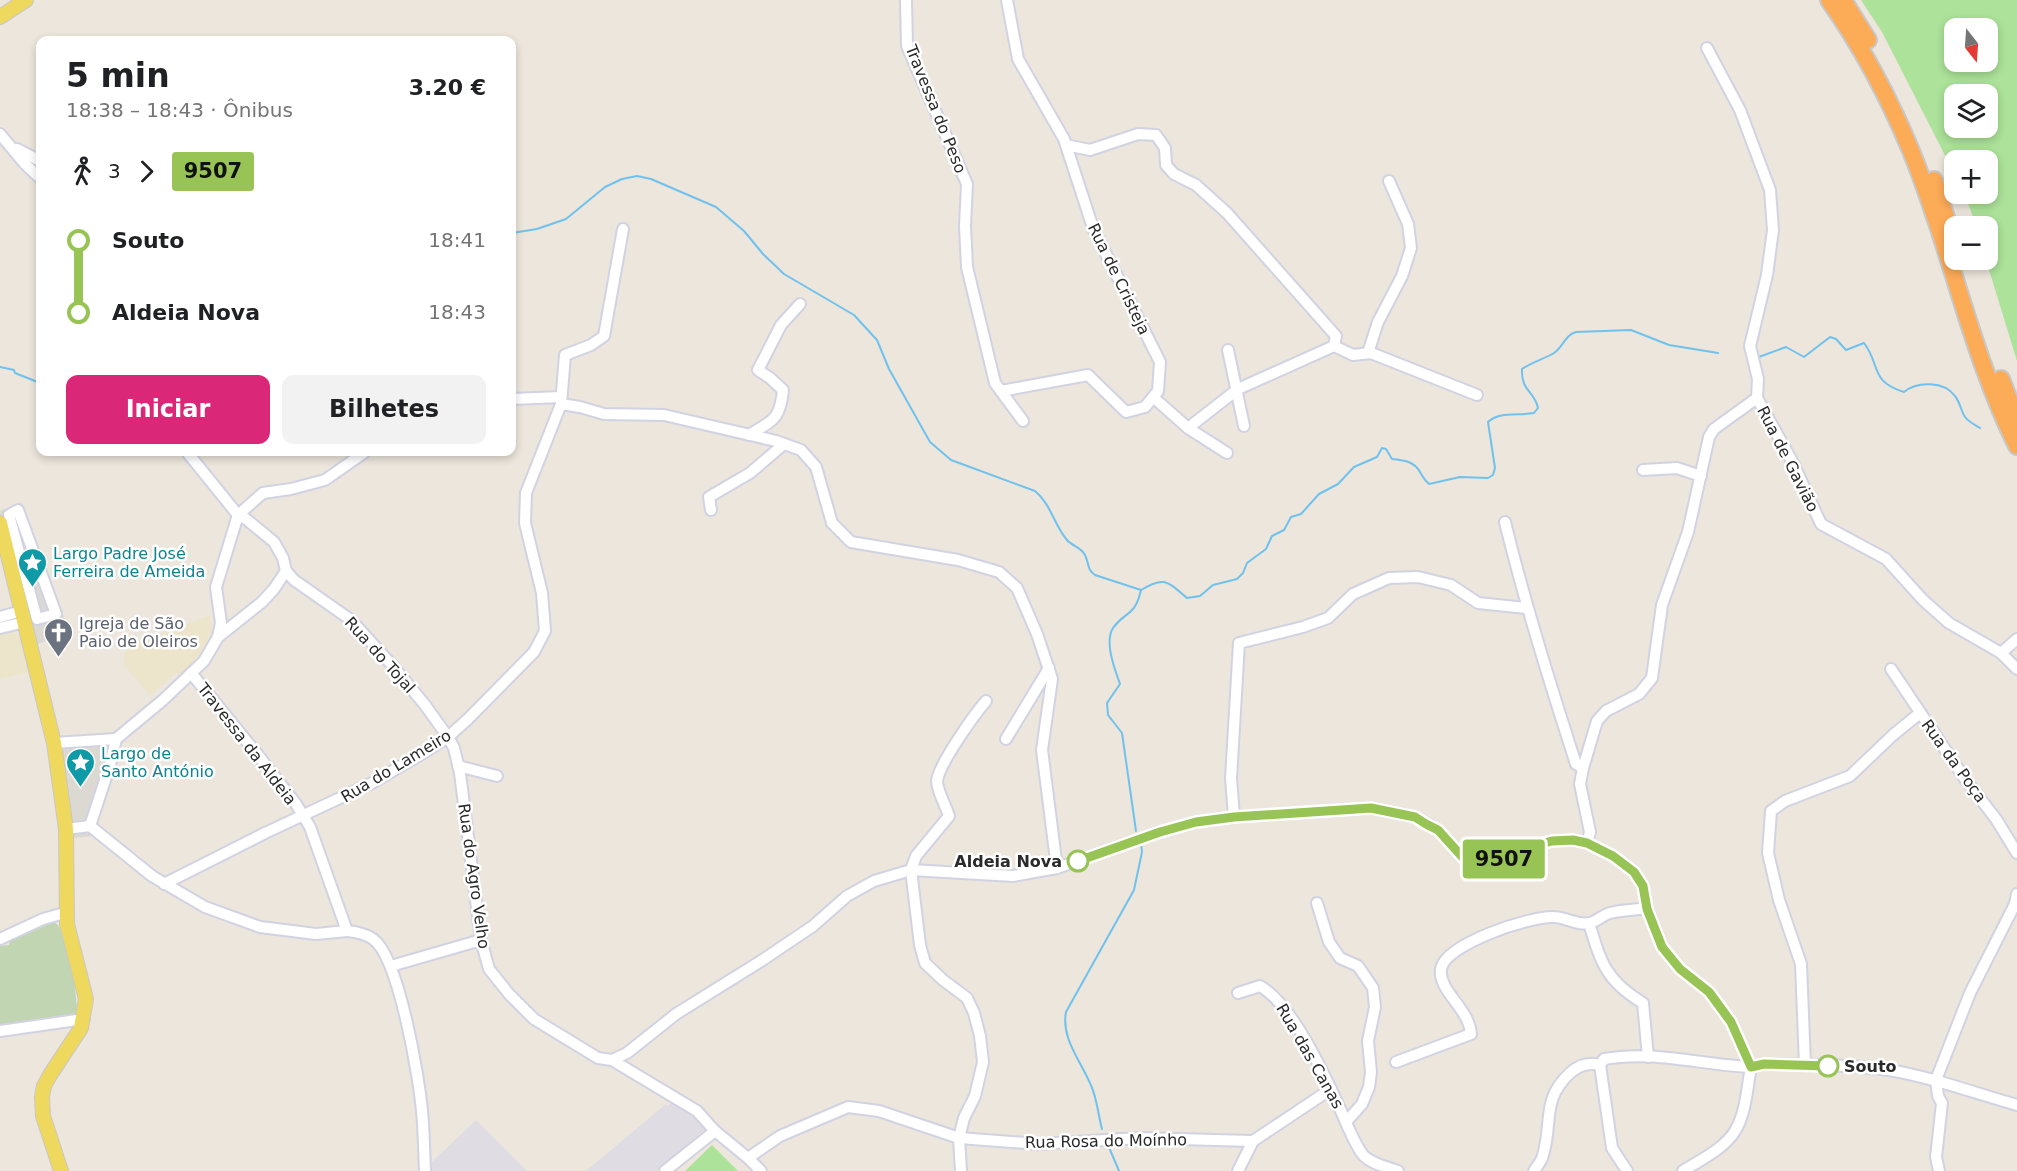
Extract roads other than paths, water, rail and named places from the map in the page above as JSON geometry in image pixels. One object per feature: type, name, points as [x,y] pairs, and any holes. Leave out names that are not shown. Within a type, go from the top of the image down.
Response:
[{"type":"highway","points":[[1829,0],[1866,59],[1912,152],[1978,352],[2017,446]]},
{"type":"highway","points":[[1843,0],[1876,53],[1900,98],[1922,148],[1945,216]]},
{"type":"highway","points":[[1963,270],[1988,348],[2017,420]]},
{"type":"main road","points":[[0,17],[26,0]]},
{"type":"main road","points":[[0,523],[54,743],[66,829],[67,924],[86,999],[81,1028],[44,1086],[42,1097],[43,1116],[61,1171]]},
{"type":"street","name":"Travessa do Peso","points":[[906,0],[907,46],[967,184],[965,226],[967,267],[995,383],[1023,422]]},
{"type":"street","name":"Rua de Cristeja","points":[[1006,0],[1018,59],[1066,145],[1093,228],[1160,362],[1158,391],[1153,397]]},
{"type":"street","points":[[1587,843],[1590,832],[1580,784],[1597,721],[1606,711],[1638,694],[1652,678],[1662,605],[1688,532],[1709,437],[1714,429],[1757,398],[1758,379],[1750,346],[1767,275],[1773,230],[1770,190],[1740,110],[1707,48]]},
{"type":"street","points":[[0,134],[14,147],[36,159]]},
{"type":"street","points":[[0,134],[36,174]]},
{"type":"street","points":[[1066,145],[1090,150],[1138,134],[1156,135],[1165,148],[1166,165],[1174,174],[1196,185],[1227,213],[1336,336],[1334,346]]},
{"type":"street","points":[[1368,353],[1378,322],[1402,276],[1411,248],[1408,224],[1389,182]]},
{"type":"street","name":"Rua do Lameiro","points":[[164,884],[372,783],[448,737],[514,675],[534,652],[545,631],[542,593],[525,523],[526,494],[561,400],[565,355],[591,345],[604,336],[623,229]]},
{"type":"street","points":[[749,435],[775,419],[782,407],[783,390],[758,370],[781,325],[800,304]]},
{"type":"street","points":[[1334,346],[1353,355],[1371,353],[1477,395]]},
{"type":"street","points":[[1188,428],[1236,391],[1334,346]]},
{"type":"street","points":[[1228,350],[1244,426]]},
{"type":"street","points":[[1000,391],[1088,375],[1126,412],[1145,407],[1153,397],[1188,428],[1227,453]]},
{"type":"street","name":"Rua de Gavião","points":[[1757,398],[1793,463],[1821,524],[1886,559],[1911,584],[1923,600],[1949,623],[2001,653],[2017,669]]},
{"type":"street","points":[[516,399],[561,400],[604,414],[664,415],[801,450],[816,467],[832,523],[851,542],[958,560],[999,572],[1017,588],[1037,634],[1052,679],[1042,750],[1057,868]]},
{"type":"street","points":[[711,510],[709,497],[750,473],[784,444]]},
{"type":"street","name":"Rua do Tojal","points":[[190,456],[238,515],[274,542],[283,558],[286,571],[294,580],[351,620],[418,697],[448,737]]},
{"type":"street","points":[[218,638],[221,623],[216,587],[238,515],[263,493],[291,489],[324,480],[359,456]]},
{"type":"street","points":[[1643,470],[1677,468],[1701,476]]},
{"type":"street","points":[[18,510],[56,614],[37,619],[26,576],[8,549],[9,515],[18,510]]},
{"type":"street","points":[[1505,522],[1526,608],[1576,764],[1583,768]]},
{"type":"street","points":[[8,549],[30,544]]},
{"type":"street","points":[[54,743],[116,739],[163,700],[204,661],[218,638],[262,602],[286,571]]},
{"type":"street","points":[[26,576],[41,572]]},
{"type":"street","points":[[1234,817],[1231,778],[1239,643],[1303,627],[1328,618],[1353,594],[1389,578],[1418,577],[1451,585],[1478,603],[1526,608]]},
{"type":"street","points":[[0,617],[24,617]]},
{"type":"street","points":[[0,628],[24,617]]},
{"type":"street","points":[[2001,653],[2017,639]]},
{"type":"street","points":[[1006,739],[1049,668]]},
{"type":"street","name":"Rua da Poça","points":[[1891,669],[1965,779],[1996,819],[2017,853]]},
{"type":"street","name":"Travessa da Aldeia","points":[[191,673],[258,754],[296,804],[310,827],[347,931]]},
{"type":"street","points":[[961,1171],[960,1138],[964,1118],[975,1096],[983,1062],[980,1036],[967,998],[925,963],[920,945],[911,870],[916,856],[949,816],[937,782],[939,774],[959,738],[986,701]]},
{"type":"street","points":[[1805,1065],[1801,964],[1779,900],[1768,853],[1771,811],[1785,801],[1850,776],[1920,713]]},
{"type":"street","name":"Rua do Agro Velho","points":[[448,737],[454,748],[458,766],[481,940],[489,969],[509,994],[534,1018],[598,1058],[612,1060],[697,1111],[715,1131],[761,1171]]},
{"type":"street","points":[[90,826],[116,739]]},
{"type":"street","points":[[458,766],[497,776]]},
{"type":"street","points":[[612,1060],[627,1053],[676,1014],[761,962],[813,926],[847,896],[874,881],[911,870],[1013,876],[1057,868],[1160,832],[1196,822],[1234,817],[1371,808],[1415,817],[1438,830],[1466,861],[1476,866],[1488,866],[1525,848],[1552,841],[1573,840],[1587,843],[1613,856],[1634,872],[1643,886],[1647,909],[1662,947],[1680,969],[1709,992],[1731,1022],[1751,1067],[1744,1108],[1735,1132],[1717,1149],[1683,1171]]},
{"type":"street","points":[[66,829],[90,826],[164,884],[205,907],[260,927],[316,934],[360,932],[374,940],[391,966],[415,1064],[422,1110],[425,1171]]},
{"type":"street","points":[[1939,1171],[1936,1157],[1942,1103],[1938,1096],[1936,1080],[1970,993],[2015,904],[2017,894]]},
{"type":"street","name":"Rua das Canas","points":[[1317,903],[1329,942],[1340,958],[1358,966],[1373,988],[1375,1007],[1368,1041],[1371,1072],[1369,1087],[1362,1104],[1346,1122]]},
{"type":"street","points":[[1396,1062],[1471,1034],[1470,1024],[1463,1009],[1447,991],[1442,978],[1441,968],[1446,958],[1486,935],[1519,923],[1554,916],[1579,923],[1589,923],[1609,913],[1647,909]]},
{"type":"street","points":[[0,939],[43,919],[68,912]]},
{"type":"street","points":[[1589,923],[1600,960],[1611,978],[1625,993],[1643,1004],[1648,1057]]},
{"type":"street","points":[[391,966],[481,940]]},
{"type":"street","name":"Rua das Canas","points":[[1238,993],[1260,986],[1271,992],[1286,1008],[1365,1156],[1376,1163],[1398,1171]]},
{"type":"street","points":[[0,1031],[84,1019]]},
{"type":"street","points":[[1627,1171],[1612,1148],[1600,1065],[1604,1059],[1614,1057],[1648,1057],[1751,1067],[1764,1064],[1887,1070],[1936,1080],[1959,1089],[2017,1105]]},
{"type":"street","points":[[1534,1171],[1543,1157],[1549,1108],[1558,1085],[1575,1069],[1591,1062],[1600,1065]]},
{"type":"street","points":[[1238,1171],[1253,1141],[1331,1089]]},
{"type":"street","points":[[1942,1103],[1950,1099],[1959,1089]]},
{"type":"street","name":"Rua Rosa do Moínho","points":[[748,1158],[780,1136],[848,1107],[879,1111],[960,1138],[1038,1144],[1140,1138],[1253,1141]]},
{"type":"street","points":[[664,1171],[715,1131]]},
{"type":"waterway","points":[[516,232],[537,229],[566,219],[605,187],[622,179],[637,176],[651,179],[716,207],[744,231],[784,274],[854,315],[877,340],[889,369],[930,442],[951,460],[1035,491],[1045,502],[1067,540],[1083,552],[1092,573],[1141,590]]},
{"type":"waterway","points":[[1141,590],[1155,583],[1165,582],[1187,598],[1200,596],[1213,585],[1237,579],[1243,573],[1247,563],[1266,549],[1272,536],[1284,530],[1291,517],[1301,514],[1319,494],[1338,484],[1354,467],[1377,457],[1382,448],[1386,449],[1392,459],[1415,465],[1429,484],[1460,477],[1488,478],[1493,475],[1495,468],[1488,422],[1503,415],[1534,413],[1538,408],[1526,387],[1522,369],[1554,353],[1567,338],[1576,332],[1631,330],[1669,345],[1718,353]]},
{"type":"waterway","points":[[1756,358],[1786,347],[1804,357],[1830,337],[1836,339],[1846,350],[1864,343],[1877,372],[1885,383],[1904,392],[1923,384],[1944,388],[1957,398],[1965,417],[1980,428]]},
{"type":"waterway","points":[[0,367],[14,370],[15,373],[36,381]]},
{"type":"waterway","points":[[1136,831],[1122,733],[1108,715],[1107,703],[1120,684],[1111,656],[1111,634],[1117,623],[1136,605],[1141,590]]},
{"type":"waterway","points":[[1102,1129],[1092,1088],[1072,1049],[1066,1031],[1066,1012],[1134,890],[1142,852],[1141,844]]},
{"type":"waterway","points":[[1108,1145],[1119,1171]]},
{"type":"place","name":"Largo Padre José Ferreira de Ameida","points":[[32,588]]},
{"type":"place","name":"Igreja de São Paio de Oleiros","points":[[58,658]]},
{"type":"place","name":"Largo de Santo António","points":[[80,788]]},
{"type":"place","name":"Aldeia Nova","points":[[1078,861]]},
{"type":"place","name":"Souto","points":[[1828,1066]]}]
